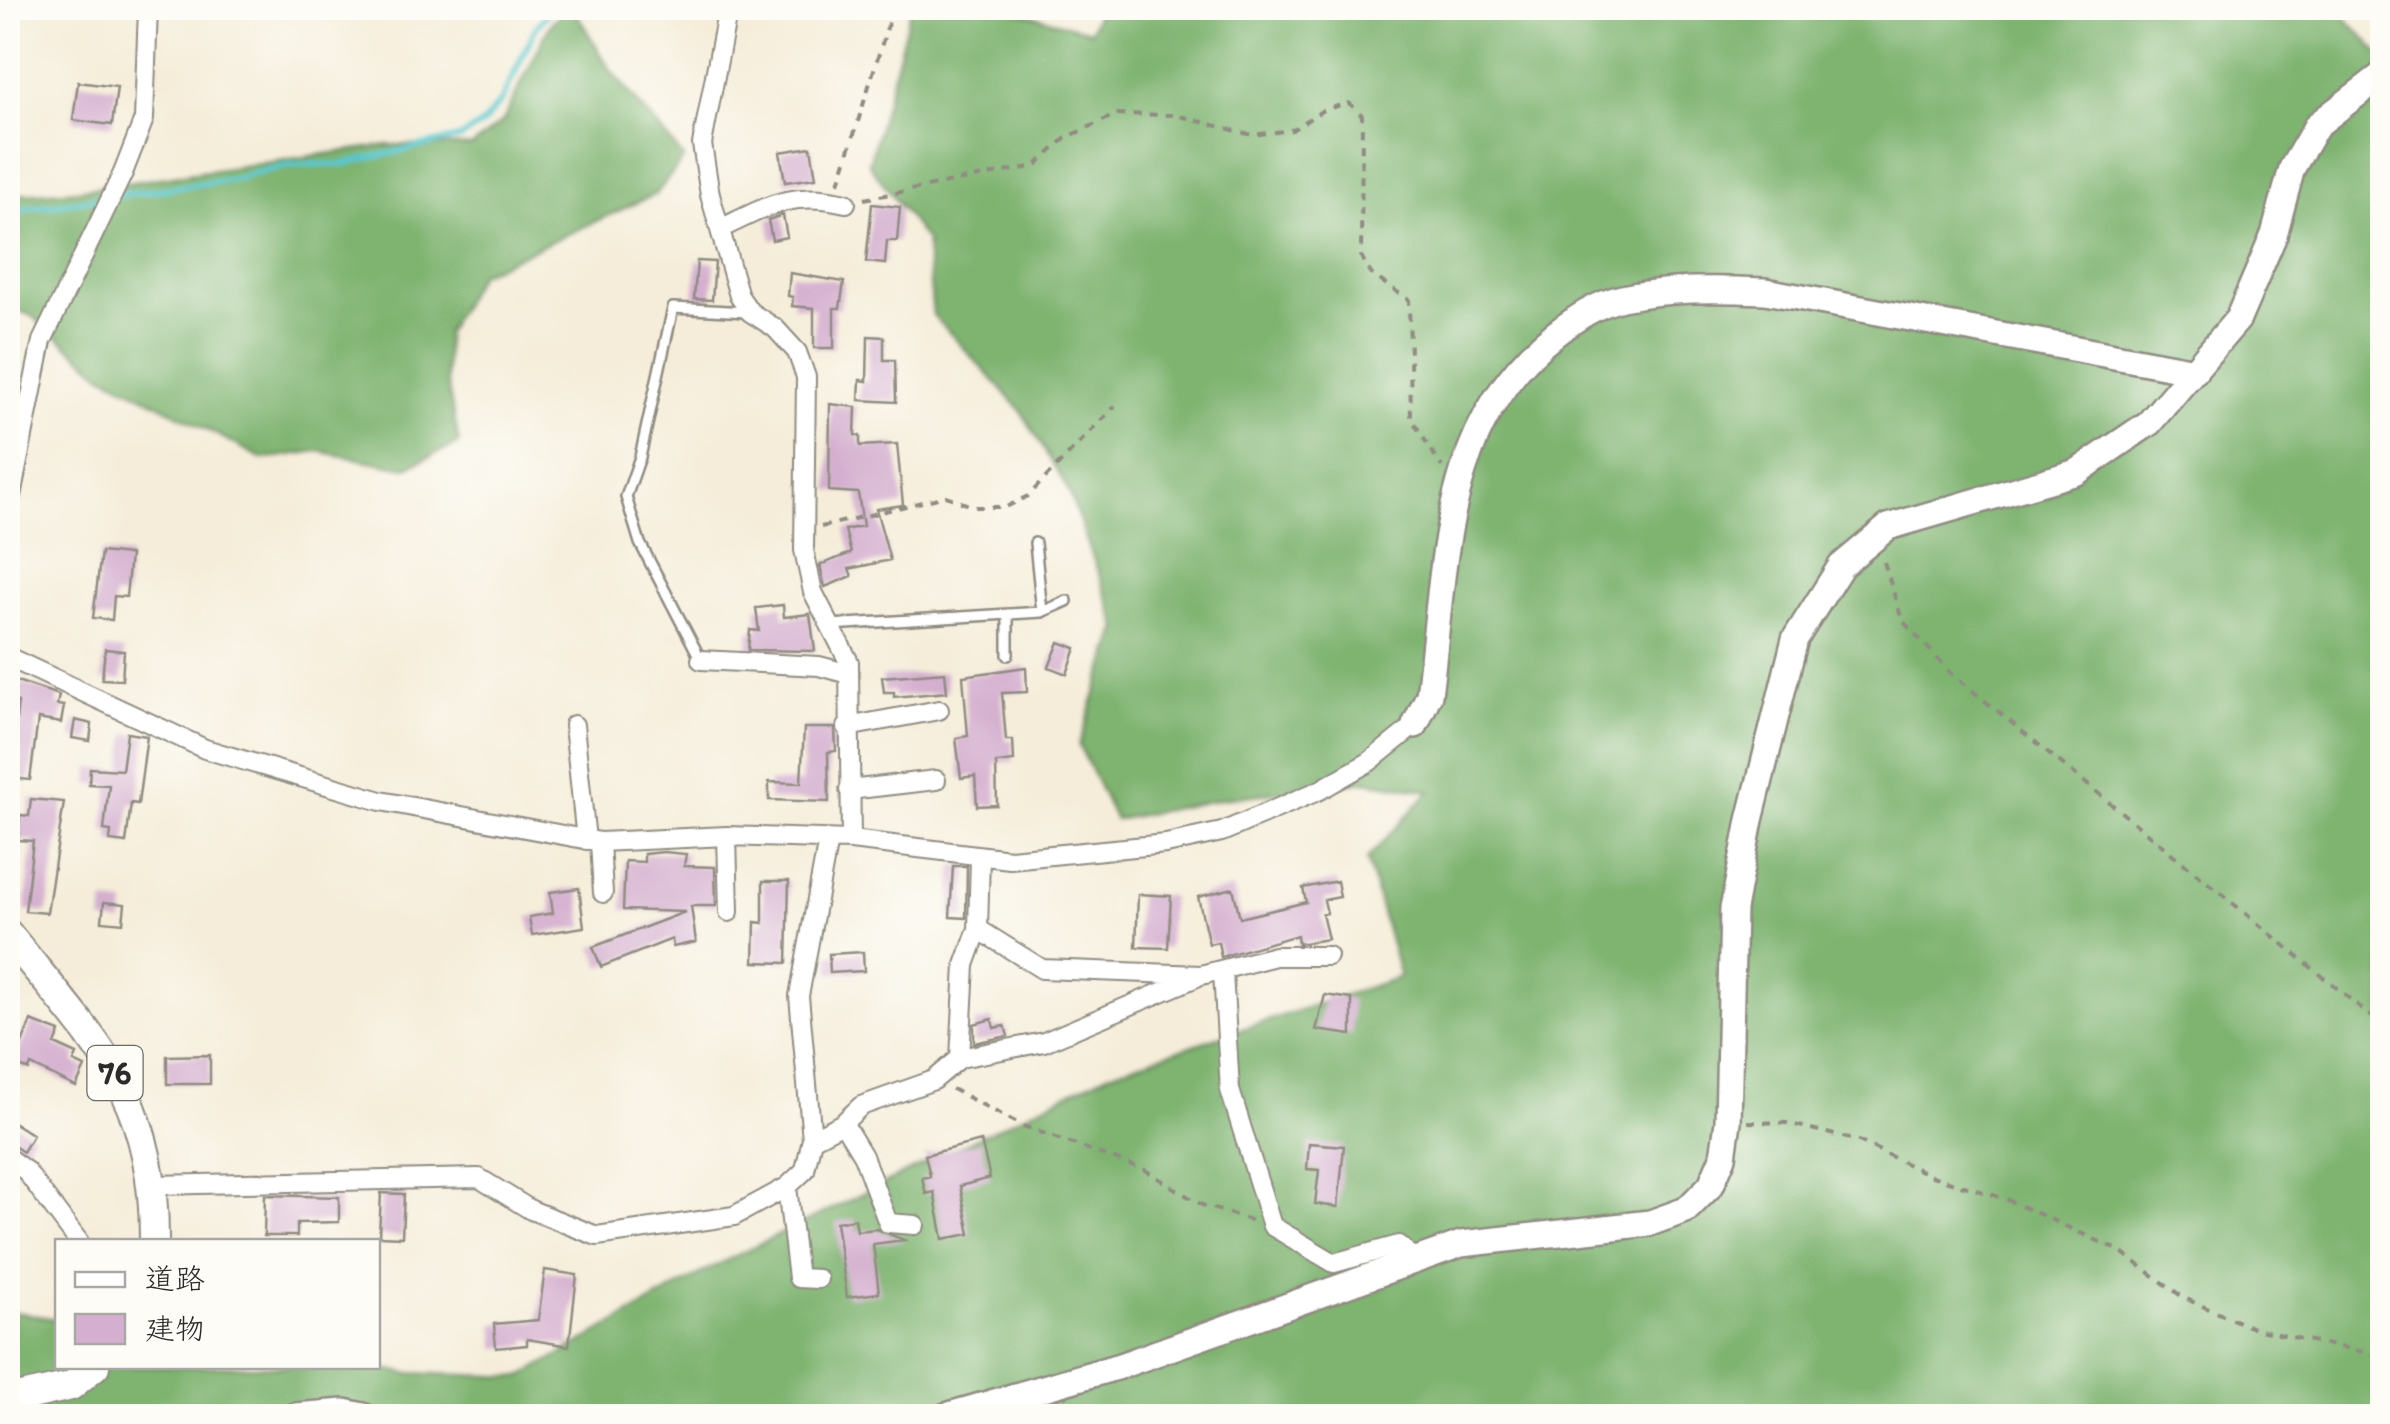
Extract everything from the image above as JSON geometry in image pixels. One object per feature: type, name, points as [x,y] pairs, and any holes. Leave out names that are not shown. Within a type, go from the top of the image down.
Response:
[{"type":"main road","name":"76","points":[[8,934],[110,1062],[140,1122],[154,1185],[154,1239]]},
{"type":"main road","points":[[8,1400],[71,1386],[91,1369]]},
{"type":"street","points":[[8,511],[42,341],[123,173],[144,118],[148,8]]},
{"type":"street","points":[[728,8],[702,144],[738,296],[750,312],[776,328],[798,352],[806,376],[804,530],[813,592],[849,662],[851,840]]},
{"type":"street","points":[[946,1416],[1156,1354],[1460,1244],[1650,1223],[1686,1210],[1711,1185],[1723,1157],[1728,1122],[1733,909],[1750,820],[1795,639],[1841,566],[1888,527],[2077,472],[2149,423],[2238,319],[2274,235],[2292,168],[2317,124],[2382,75]]},
{"type":"street","points":[[720,230],[784,198],[819,196],[846,203]]},
{"type":"street","points":[[8,657],[222,754],[381,802],[593,841],[727,836],[851,840],[1010,859],[1126,848],[1222,832],[1320,790],[1369,762],[1415,726],[1429,694],[1456,488],[1480,420],[1524,358],[1580,315],[1618,299],[1696,288],[1766,291],[2195,371]]},
{"type":"street","points":[[701,660],[819,666],[849,674]]},
{"type":"street","points":[[848,726],[939,710]]},
{"type":"street","points":[[574,725],[603,893]]},
{"type":"street","points":[[850,790],[936,780]]},
{"type":"street","points":[[727,836],[729,912]]},
{"type":"street","points":[[154,1185],[479,1178],[531,1210],[597,1236],[734,1216],[787,1186],[804,1170],[812,1139],[799,996],[828,840]]},
{"type":"street","points":[[960,1058],[964,965],[978,929],[980,857]]},
{"type":"street","points":[[978,929],[1042,970],[1201,975],[1275,956],[1328,956]]},
{"type":"street","points":[[1223,972],[1230,1090],[1272,1226],[1334,1263],[1399,1246],[1414,1259]]},
{"type":"street","points":[[812,1139],[842,1123],[862,1106],[934,1080],[960,1058],[1044,1042],[1201,975]]},
{"type":"street","points":[[842,1123],[864,1156],[888,1223],[914,1225]]},
{"type":"street","points":[[8,1158],[26,1170],[77,1239]]},
{"type":"street","points":[[787,1186],[798,1278],[818,1279]]},
{"type":"street","points":[[296,1416],[344,1412],[363,1416]]},
{"type":"lane","points":[[701,660],[640,543],[626,497],[640,456],[673,308],[750,312]]},
{"type":"lane","points":[[1036,542],[1042,612]]},
{"type":"lane","points":[[830,625],[1042,612],[1068,601]]},
{"type":"lane","points":[[1008,614],[1008,654]]},
{"type":"path","points":[[893,8],[870,73],[865,110],[838,185],[846,203],[1035,166],[1066,138],[1117,114],[1176,115],[1252,135],[1292,130],[1323,110],[1348,103],[1362,115],[1361,256],[1371,274],[1409,300],[1410,418],[1456,488]]},
{"type":"path","points":[[804,530],[914,508],[946,496],[974,507],[1006,506],[1028,496],[1114,406]]},
{"type":"path","points":[[1876,536],[1902,620],[1952,674],[2382,1025]]},
{"type":"path","points":[[934,1080],[1023,1126],[1144,1170],[1202,1205],[1272,1226]]},
{"type":"path","points":[[1728,1122],[1786,1123],[1859,1141],[1932,1176],[2006,1199],[2120,1251],[2184,1298],[2254,1329],[2382,1356]]},
{"type":"green space","points":[[567,8],[573,8],[612,72],[684,158],[656,194],[479,274],[446,332],[446,378],[459,443],[405,468],[318,451],[263,459],[103,375],[32,316],[8,306],[8,195],[78,190],[388,145],[472,146],[503,121],[551,23]]},
{"type":"green space","points":[[911,8],[1004,8],[1090,31],[1099,8],[2336,8],[2382,56],[2382,1416],[8,1416],[8,1311],[55,1319],[55,1369],[380,1369],[521,1377],[707,1270],[1112,1072],[1400,977],[1367,859],[1430,791],[1365,781],[1221,799],[1115,820],[1079,745],[1118,627],[1068,489],[1020,409],[933,315],[926,241],[869,164]]},
{"type":"building","points":[[78,82],[117,87],[112,125],[73,120]]},
{"type":"building","points":[[811,147],[816,178],[785,182],[780,152]]},
{"type":"building","points":[[872,204],[900,207],[897,241],[887,241],[885,264],[866,262]]},
{"type":"building","points":[[783,215],[787,237],[772,240],[768,220]]},
{"type":"building","points":[[697,261],[715,262],[712,300],[694,299]]},
{"type":"building","points":[[790,273],[844,282],[840,308],[834,308],[834,348],[814,348],[814,308],[792,306],[793,297],[788,296]]},
{"type":"building","points":[[868,336],[884,337],[884,360],[895,360],[896,402],[859,400],[860,380],[867,381]]},
{"type":"building","points":[[830,404],[856,407],[855,435],[860,436],[860,446],[897,444],[903,505],[876,509],[890,560],[849,569],[852,576],[825,587],[820,565],[851,553],[845,530],[863,526],[858,493],[829,491]]},
{"type":"building","points":[[101,552],[130,555],[126,597],[114,596],[112,620],[93,618]]},
{"type":"building","points":[[783,605],[784,617],[810,614],[815,651],[748,650],[750,630],[759,631],[756,608]]},
{"type":"building","points":[[1059,642],[1076,648],[1067,674],[1049,667]]},
{"type":"building","points":[[105,649],[124,651],[122,680],[102,679]]},
{"type":"building","points":[[1026,667],[1027,692],[1002,693],[1006,740],[1013,740],[1014,761],[996,763],[997,805],[977,806],[975,776],[961,778],[956,738],[968,736],[963,676]]},
{"type":"building","points":[[945,672],[947,692],[894,697],[894,692],[884,692],[882,677]]},
{"type":"building","points":[[8,678],[59,695],[57,705],[64,706],[61,723],[38,719],[30,780],[9,778],[18,702],[8,700]]},
{"type":"building","points":[[75,720],[92,724],[90,741],[72,738]]},
{"type":"building","points":[[804,728],[835,728],[836,751],[828,752],[829,802],[769,800],[769,782],[801,783]]},
{"type":"building","points":[[127,733],[147,736],[138,804],[131,803],[126,843],[110,841],[111,831],[104,830],[109,785],[89,784],[90,768],[122,770]]},
{"type":"building","points":[[31,799],[64,802],[47,913],[25,911],[33,841],[18,840],[20,815],[29,816]]},
{"type":"building","points":[[644,854],[686,854],[684,866],[715,867],[716,906],[691,906],[696,942],[673,947],[672,939],[601,967],[593,947],[685,912],[623,910],[625,861],[644,862]]},
{"type":"building","points":[[953,866],[967,866],[966,918],[950,917]]},
{"type":"building","points":[[763,881],[789,881],[787,963],[754,962],[755,922],[763,923]]},
{"type":"building","points":[[1337,881],[1340,897],[1324,900],[1327,913],[1322,914],[1328,939],[1298,944],[1297,935],[1221,957],[1218,942],[1209,944],[1198,897],[1233,888],[1240,918],[1306,902],[1303,888]]},
{"type":"building","points":[[579,888],[584,927],[532,935],[529,917],[553,913],[550,892]]},
{"type":"building","points":[[1138,894],[1171,896],[1168,948],[1136,947]]},
{"type":"building","points":[[104,902],[125,904],[123,923],[102,921]]},
{"type":"building","points":[[863,952],[864,971],[830,973],[829,954]]},
{"type":"building","points":[[1325,995],[1352,999],[1352,1035],[1316,1030]]},
{"type":"building","points":[[992,1019],[994,1028],[1005,1026],[1008,1036],[974,1043],[974,1024]]},
{"type":"building","points":[[31,1021],[60,1032],[55,1044],[77,1054],[74,1062],[85,1067],[76,1087],[31,1065],[29,1070],[14,1064]]},
{"type":"building","points":[[210,1055],[210,1084],[167,1084],[167,1056]]},
{"type":"building","points":[[8,1119],[33,1135],[23,1152],[8,1142]]},
{"type":"building","points":[[981,1141],[990,1178],[960,1186],[970,1234],[943,1239],[934,1192],[926,1194],[922,1178],[930,1176],[925,1155]]},
{"type":"building","points":[[1309,1143],[1344,1146],[1338,1207],[1315,1204],[1319,1170],[1307,1169]]},
{"type":"building","points":[[381,1193],[404,1194],[402,1237],[379,1236]]},
{"type":"building","points":[[265,1195],[339,1197],[339,1222],[297,1223],[297,1236],[264,1236]]},
{"type":"building","points":[[855,1219],[857,1231],[877,1229],[904,1240],[873,1244],[879,1293],[847,1297],[836,1222]]},
{"type":"building","points":[[545,1270],[577,1275],[569,1346],[527,1339],[527,1345],[496,1348],[494,1324],[538,1320]]},
{"type":"waterway","points":[[8,211],[234,179],[287,165],[342,164],[459,138],[482,124],[502,100],[535,29],[551,8]]}]
